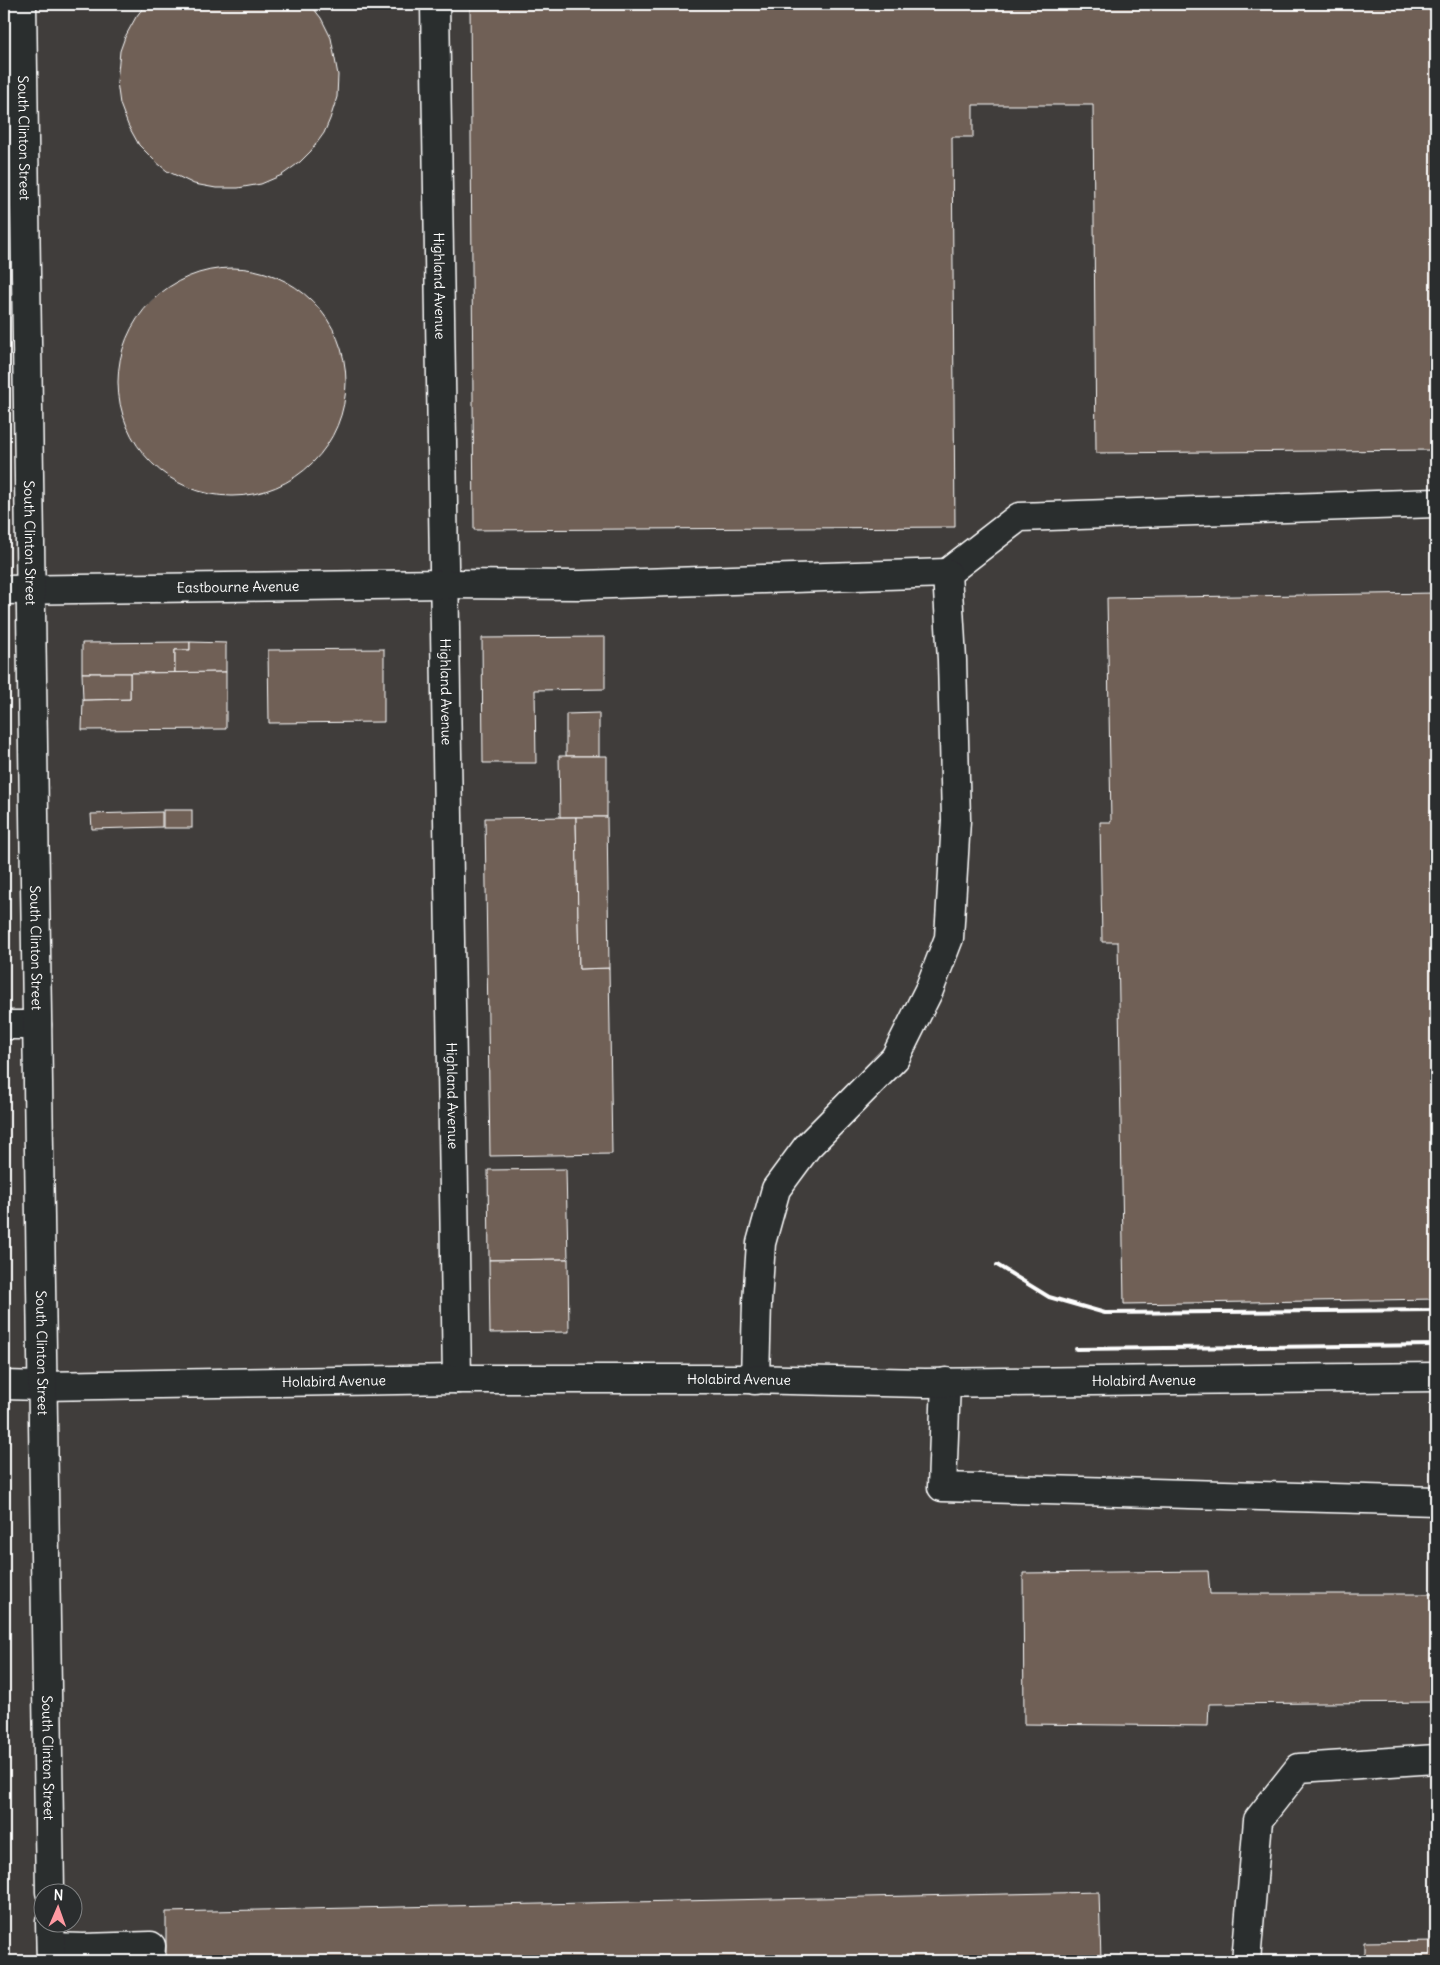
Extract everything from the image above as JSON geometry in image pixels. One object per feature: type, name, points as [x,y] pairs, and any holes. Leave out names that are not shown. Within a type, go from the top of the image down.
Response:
[{"type":"street","name":"South Clinton Street","points":[[22,4],[50,1882]]},
{"type":"street","name":"Highland Avenue","points":[[434,4],[457,1379]]},
{"type":"street","points":[[755,1380],[761,1243],[776,1189],[807,1147],[895,1058],[929,990],[949,938],[956,820],[952,660],[947,573],[1019,517],[1436,503]]},
{"type":"street","name":"Eastbourne Avenue","points":[[4,590],[31,588],[244,588],[444,584],[581,585],[947,573]]},
{"type":"street","points":[[4,1025],[37,1025]]},
{"type":"street","name":"Holabird Avenue","points":[[4,1385],[42,1386],[457,1379],[946,1382],[1436,1377]]},
{"type":"street","points":[[946,1382],[942,1487],[1436,1501]]},
{"type":"street","points":[[1246,1961],[1258,1820],[1299,1768],[1436,1759]]},
{"type":"street","points":[[51,1943],[83,1948],[151,1946],[150,1961]]},
{"type":"shaded area","points":[[4,4],[1436,4],[1436,1961],[4,1961]]},
{"type":"building","points":[[146,4],[310,4],[321,18],[331,38],[338,75],[337,97],[330,119],[324,133],[311,151],[282,175],[261,184],[238,188],[216,188],[194,184],[167,171],[155,161],[139,145],[128,125],[120,104],[117,82],[120,51],[125,37]]},
{"type":"building","points":[[470,4],[1436,4],[1436,450],[1096,453],[1093,105],[973,105],[973,137],[952,137],[955,527],[474,530]]},
{"type":"building","points":[[232,268],[254,270],[276,277],[295,287],[313,301],[327,319],[337,338],[344,360],[346,382],[344,404],[337,426],[327,445],[313,463],[295,477],[276,487],[254,494],[232,496],[210,494],[188,487],[169,477],[151,463],[137,445],[127,426],[120,404],[118,382],[120,360],[127,338],[137,319],[151,301],[169,287],[188,277],[210,270]]},
{"type":"building","points":[[1436,593],[1436,1299],[1124,1304],[1118,942],[1102,942],[1100,822],[1111,822],[1107,598]]},
{"type":"building","points":[[605,637],[605,689],[535,690],[536,763],[483,763],[482,638]]},
{"type":"building","points":[[190,642],[190,650],[175,650],[175,673],[82,673],[82,643]]},
{"type":"building","points":[[190,642],[226,643],[226,672],[175,673],[175,650],[190,650]]},
{"type":"building","points":[[384,649],[384,722],[269,723],[268,650]]},
{"type":"building","points":[[226,672],[226,729],[82,730],[83,700],[130,699],[130,673]]},
{"type":"building","points":[[82,673],[130,673],[130,699],[83,700]]},
{"type":"building","points":[[599,713],[599,756],[566,756],[566,714]]},
{"type":"building","points":[[559,756],[607,756],[607,817],[560,817]]},
{"type":"building","points":[[163,810],[192,810],[192,828],[163,828]]},
{"type":"building","points":[[162,812],[162,827],[92,829],[91,814]]},
{"type":"building","points":[[576,817],[579,969],[609,968],[612,1154],[490,1156],[485,818]]},
{"type":"building","points":[[576,817],[607,817],[609,968],[579,969]]},
{"type":"building","points":[[566,1169],[568,1259],[489,1260],[488,1170]]},
{"type":"building","points":[[568,1259],[569,1332],[490,1333],[489,1260]]},
{"type":"building","points":[[1208,1571],[1210,1594],[1436,1594],[1436,1702],[1209,1704],[1208,1726],[1024,1724],[1023,1573]]},
{"type":"building","points":[[1099,1892],[1101,1961],[166,1961],[166,1912]]},
{"type":"building","points":[[1436,1941],[1436,1961],[1364,1961],[1364,1942]]},
{"type":"railway","points":[[997,1265],[1049,1297],[1105,1313],[1436,1310]]},
{"type":"railway","points":[[1076,1349],[1436,1345]]}]
